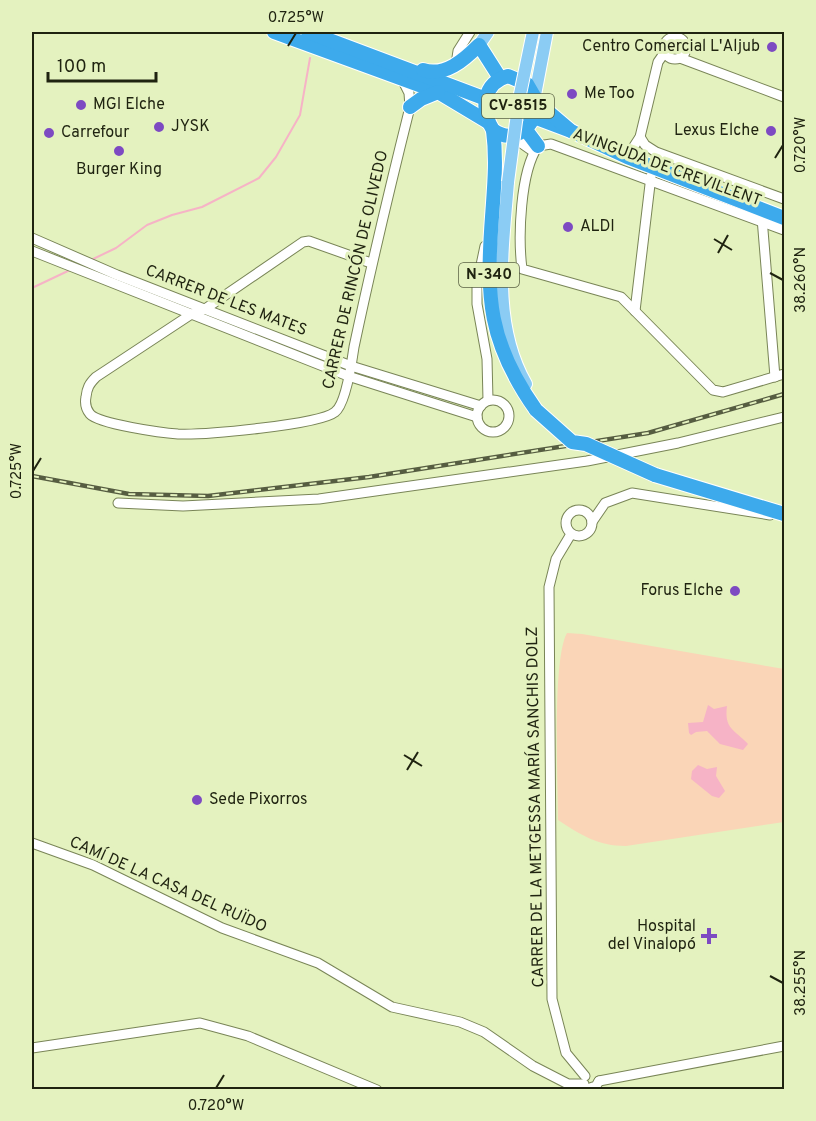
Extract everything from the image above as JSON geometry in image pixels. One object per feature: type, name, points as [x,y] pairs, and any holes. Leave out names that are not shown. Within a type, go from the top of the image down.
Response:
[{"type":"highway","points":[[274,32],[353,55],[383,59],[431,72],[449,67],[466,58],[479,45],[500,78],[489,89],[485,97],[490,126]]},
{"type":"highway","points":[[308,32],[402,79],[438,92],[503,136],[511,136],[526,130],[536,105],[485,97],[383,59]]},
{"type":"highway","name":"AVINGUDA DE CREVILLENT","points":[[500,78],[518,78],[527,84],[536,105],[571,131],[627,157],[651,173],[763,215],[784,218]]},
{"type":"highway","points":[[410,107],[421,99],[438,92]]},
{"type":"highway","name":"N-340","points":[[490,126],[496,164],[489,274],[494,327],[505,361],[536,406],[572,442],[586,444],[672,481],[784,514]]},
{"type":"highway","points":[[526,130],[536,149]]},
{"type":"main road","points":[[479,45],[488,32]]},
{"type":"main road","name":"CV-8515","points":[[533,32],[519,99],[508,182],[502,287],[511,349],[536,406]]},
{"type":"main road","name":"CV-8515","points":[[536,105],[547,32]]},
{"type":"street","points":[[449,67],[470,32],[479,45]]},
{"type":"street","points":[[703,65],[686,47],[683,40],[674,37],[665,43],[672,56],[703,65],[784,97]]},
{"type":"street","points":[[627,157],[640,137],[658,66],[686,47]]},
{"type":"street","name":"CARRER DE RINCÓN DE OLIVEDO","points":[[190,315],[88,384],[85,404],[89,414],[145,430],[179,434],[254,428],[328,415],[341,406],[371,263],[410,107],[409,93],[402,79]]},
{"type":"street","points":[[511,136],[536,149],[529,159],[519,246],[522,269],[621,297],[713,390],[723,392],[780,375],[763,215]]},
{"type":"street","name":"AVINGUDA DE CREVILLENT","points":[[640,137],[645,145],[656,152],[784,199]]},
{"type":"street","name":"AVINGUDA DE CREVILLENT","points":[[536,149],[551,144],[651,173]]},
{"type":"street","points":[[635,311],[651,173]]},
{"type":"street","name":"AVINGUDA DE CREVILLENT","points":[[763,215],[784,230]]},
{"type":"street","points":[[484,403],[500,401],[507,407],[509,422],[505,428],[493,433],[481,427],[477,417],[484,403],[487,359],[477,304],[477,284],[492,217]]},
{"type":"street","name":"CARRER DE LES MATES","points":[[32,238],[117,275],[351,366],[484,403]]},
{"type":"street","points":[[190,315],[205,309],[303,242],[309,241],[371,263]]},
{"type":"street","name":"CARRER DE LES MATES","points":[[32,251],[348,376],[477,417]]},
{"type":"street","points":[[621,297],[638,288]]},
{"type":"street","points":[[118,503],[183,506],[319,499],[588,460],[678,443],[784,417]]},
{"type":"street","points":[[592,522],[586,511],[572,511],[565,524],[572,534],[586,535],[605,503],[632,492],[763,514],[784,514]]},
{"type":"street","name":"CARRER DE LA METGESSA MARÍA SANCHIS DOLZ","points":[[572,534],[556,559],[549,587],[552,999],[566,1053],[588,1084]]},
{"type":"street","name":"CAMÍ DE LA CASA DEL RUÏDO","points":[[32,843],[93,865],[222,928],[318,963],[393,1008],[460,1022],[484,1032],[533,1066],[568,1084],[588,1084],[595,1073],[599,1081]]},
{"type":"street","points":[[32,1048],[200,1023],[248,1036],[377,1089]]},
{"type":"street","points":[[588,1084],[597,1086],[599,1081],[784,1046]]},
{"type":"shaded area","points":[[567,633],[784,669],[784,822],[626,846],[590,839],[558,820],[559,668]]},
{"type":"shaded area","points":[[708,705],[714,709],[727,706],[726,714],[729,724],[748,744],[743,750],[720,744],[707,731],[691,735],[689,733],[688,723],[703,722]]},
{"type":"shaded area","points":[[698,765],[707,769],[717,767],[716,776],[725,791],[719,798],[712,796],[691,779],[692,771]]},
{"type":"waterway","points":[[91,260],[116,248],[147,225],[202,207],[259,178],[276,157],[300,115],[310,58]]},
{"type":"waterway","points":[[32,288],[70,270]]},
{"type":"railway","points":[[32,476],[129,494],[208,496],[369,477],[648,433],[784,394]]},
{"type":"place","name":"Centro Comercial L'Aljub","points":[[772,47]]},
{"type":"place","name":"Me Too","points":[[572,94]]},
{"type":"place","name":"MGI Elche","points":[[81,105]]},
{"type":"place","name":"JYSK","points":[[159,127]]},
{"type":"place","name":"Lexus Elche","points":[[771,131]]},
{"type":"place","name":"Carrefour","points":[[49,133]]},
{"type":"place","name":"Burger King","points":[[119,151]]},
{"type":"place","name":"ALDI","points":[[568,227]]},
{"type":"place","name":"Forus Elche","points":[[735,591]]},
{"type":"place","name":"Sede Pixorros","points":[[197,800]]},
{"type":"place","name":"Hospital del Vinalopó","points":[[709,936]]}]
